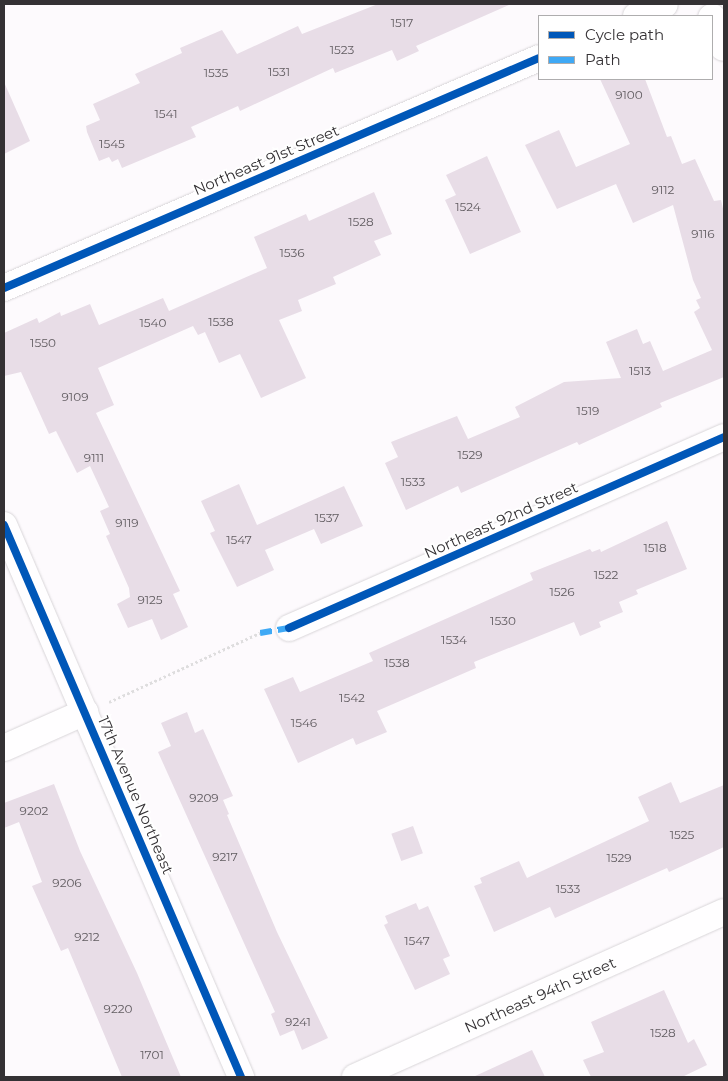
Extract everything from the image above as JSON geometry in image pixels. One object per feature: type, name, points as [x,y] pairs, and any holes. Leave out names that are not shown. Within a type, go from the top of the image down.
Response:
[{"type":"street","points":[[638,15],[665,4]]},
{"type":"street","points":[[713,22],[724,47]]},
{"type":"street","name":"Northeast 91st Street","points":[[4,288],[538,58]]},
{"type":"street","name":"Northeast 92nd Street","points":[[289,628],[724,437]]},
{"type":"street","name":"17th Avenue Northeast","points":[[4,525],[96,707],[241,1077]]},
{"type":"street","points":[[4,748],[96,707]]},
{"type":"street","name":"Northeast 94th Street","points":[[355,1077],[724,912]]},
{"type":"path","points":[[96,707],[260,633]]},
{"type":"building","points":[[378,4],[511,4],[416,46],[419,51],[397,61],[392,50],[335,73],[333,68],[240,111],[238,106],[191,127],[196,137],[122,168],[118,159],[112,162],[109,157],[99,161],[86,126],[100,120],[93,104],[140,83],[135,74],[182,53],[180,48],[222,30],[237,54],[298,26],[302,34]]},
{"type":"building","points":[[600,80],[645,80],[667,137],[671,136],[682,164],[695,159],[714,201],[721,200],[724,213],[724,377],[660,403],[662,407],[579,445],[577,442],[461,493],[458,486],[406,510],[385,463],[398,457],[391,442],[457,416],[468,439],[520,417],[515,407],[564,382],[621,378],[606,342],[637,329],[643,344],[650,341],[663,371],[712,350],[694,312],[700,308],[696,300],[701,298],[693,280],[673,205],[633,223],[616,184],[557,209],[525,145],[559,130],[576,167],[630,144]]},
{"type":"building","points":[[4,82],[30,141],[4,154]]},
{"type":"building","points":[[487,156],[521,232],[470,254],[445,200],[456,195],[446,175]]},
{"type":"building","points":[[374,192],[392,234],[374,241],[381,255],[333,277],[336,284],[298,300],[302,311],[279,320],[306,378],[261,398],[240,354],[219,363],[205,332],[198,335],[193,326],[98,368],[114,405],[96,413],[180,591],[173,594],[188,627],[161,640],[152,619],[128,628],[117,604],[130,597],[129,588],[106,536],[110,534],[100,511],[109,507],[90,466],[77,473],[56,431],[49,434],[21,372],[4,376],[4,333],[37,318],[39,323],[60,312],[61,316],[90,304],[99,325],[163,298],[169,311],[267,268],[254,237],[306,214],[309,221]]},
{"type":"building","points":[[239,484],[257,525],[344,486],[363,526],[321,544],[314,529],[265,550],[274,570],[237,587],[210,533],[215,531],[201,501]]},
{"type":"building","points":[[667,521],[687,569],[636,590],[638,594],[619,602],[623,612],[599,622],[601,627],[580,636],[574,622],[474,662],[476,668],[377,711],[387,732],[356,745],[353,738],[298,763],[264,689],[293,677],[300,692],[373,661],[369,653],[533,580],[530,573],[590,549],[592,552],[600,549],[601,552]]},
{"type":"building","points":[[187,712],[195,733],[203,729],[233,796],[223,800],[229,814],[227,815],[277,932],[328,1038],[302,1050],[294,1030],[280,1036],[271,1014],[275,1012],[158,752],[171,746],[161,723]]},
{"type":"building","points":[[671,782],[680,803],[724,785],[724,847],[669,872],[667,868],[555,918],[550,907],[494,932],[474,886],[482,883],[480,878],[519,861],[527,878],[649,821],[638,797]]},
{"type":"building","points":[[54,784],[80,851],[137,973],[181,1077],[122,1077],[68,948],[61,951],[32,886],[42,882],[19,822],[4,828],[4,803]]},
{"type":"building","points":[[413,826],[423,853],[401,861],[391,834]]},
{"type":"building","points":[[416,903],[419,910],[428,906],[450,956],[443,959],[450,974],[415,990],[384,925],[388,923],[385,916]]},
{"type":"building","points":[[664,990],[688,1043],[694,1039],[707,1065],[682,1077],[591,1077],[583,1060],[604,1052],[591,1022]]},
{"type":"building","points":[[532,1050],[545,1077],[473,1077]]},
{"type":"marked path","points":[[260,633],[289,628]]},
{"type":"cycle path","points":[[4,288],[538,58]]},
{"type":"cycle path","points":[[289,628],[724,437]]},
{"type":"cycle path","points":[[4,525],[241,1077]]}]
